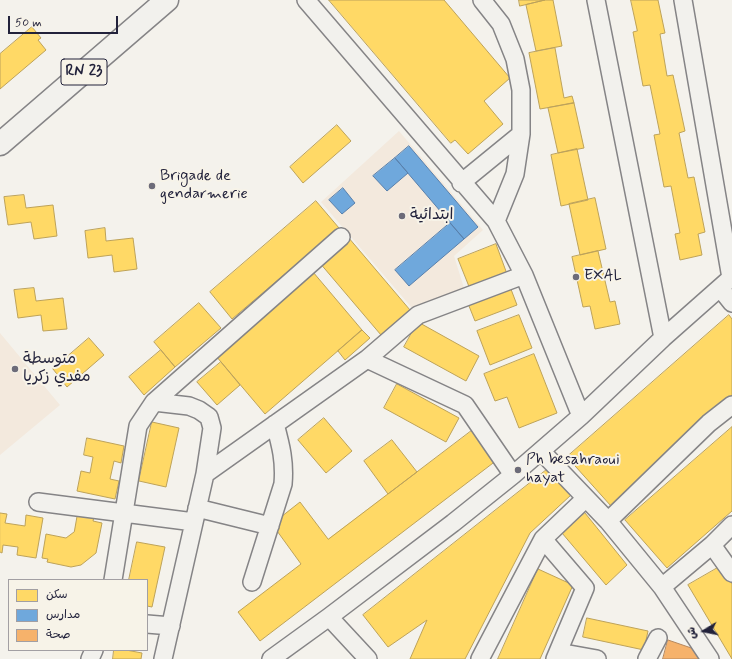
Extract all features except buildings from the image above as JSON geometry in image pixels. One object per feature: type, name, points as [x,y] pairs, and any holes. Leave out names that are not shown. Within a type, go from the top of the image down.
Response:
[{"type":"main road","name":"RN 23","points":[[0,144],[167,0]]},
{"type":"street","points":[[482,0],[501,24],[515,59],[521,90],[521,134],[515,174],[496,221]]},
{"type":"street","points":[[596,0],[663,338]]},
{"type":"street","points":[[684,0],[732,303]]},
{"type":"street","points":[[310,1],[461,183],[496,221],[524,275],[581,416]]},
{"type":"street","points":[[461,183],[521,134]]},
{"type":"street","points":[[113,579],[138,426],[154,402],[340,237]]},
{"type":"street","points":[[205,474],[367,359],[418,314],[524,275]]},
{"type":"street","points":[[271,659],[453,523],[513,475],[581,416],[663,338],[728,281]]},
{"type":"street","points":[[367,359],[464,405],[513,475]]},
{"type":"street","points":[[154,402],[189,406],[200,410],[209,417],[212,428],[205,474],[163,659]]},
{"type":"street","points":[[608,521],[709,423],[732,405]]},
{"type":"street","points":[[252,582],[283,484],[283,453],[275,424]]},
{"type":"street","points":[[541,451],[608,521],[662,587],[710,659]]},
{"type":"street","points":[[480,659],[543,539],[586,498]]},
{"type":"street","points":[[38,502],[124,513],[196,515],[270,526]]},
{"type":"street","points":[[662,587],[712,545],[732,525]]},
{"type":"street","points":[[543,539],[584,588],[557,655],[597,659]]},
{"type":"street","points":[[712,545],[732,573]]},
{"type":"street","points":[[329,617],[368,659]]},
{"type":"street","points":[[148,624],[171,626]]},
{"type":"street","points":[[647,659],[658,638]]},
{"type":"shaded area","name":"ابتدائية","points":[[399,131],[483,230],[454,256],[464,288],[412,308],[321,202]]},
{"type":"shaded area","name":"متوسطة مفدي زكريا","points":[[0,333],[60,405],[0,455]]},
{"type":"place","name":"Brigade de gendarmerie","points":[[152,186]]},
{"type":"place","name":"ابتدائية","points":[[402,216]]},
{"type":"place","name":"EXAL","points":[[576,277]]},
{"type":"place","name":"متوسطة مفدي زكريا","points":[[15,369]]},
{"type":"place","name":"Ph besahraoui hayat","points":[[518,470]]}]
